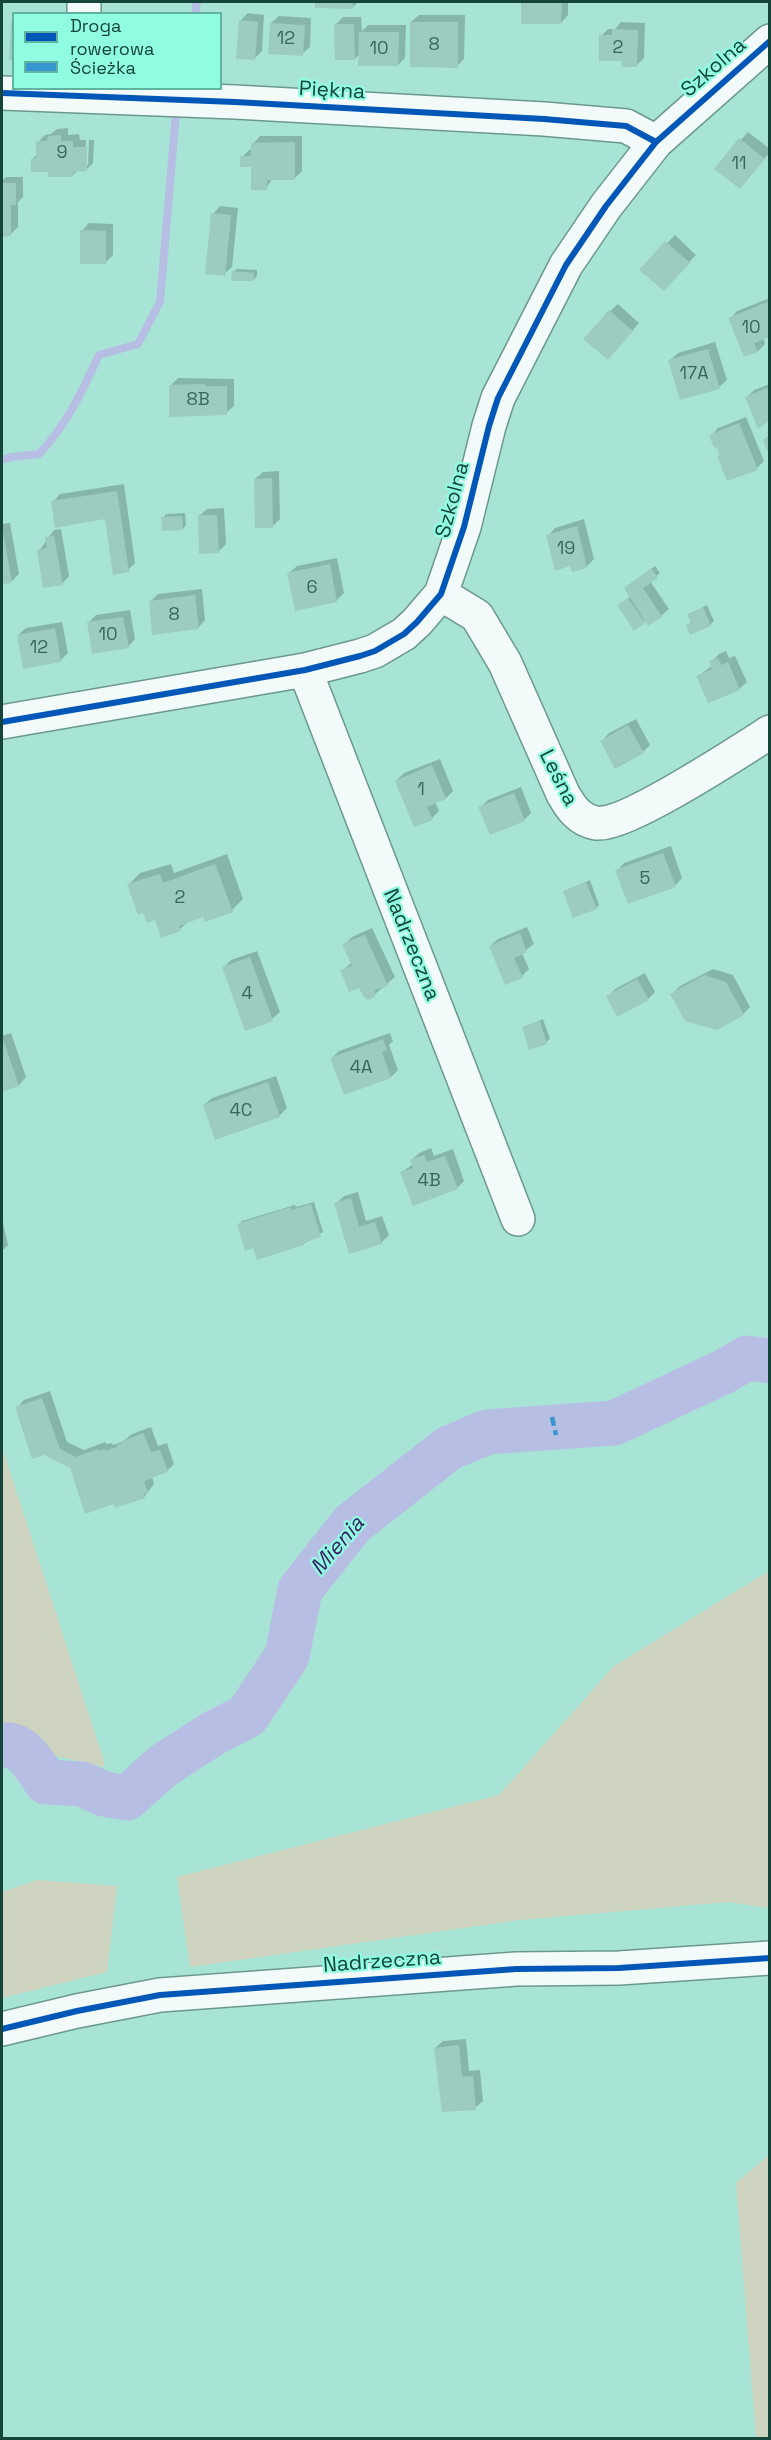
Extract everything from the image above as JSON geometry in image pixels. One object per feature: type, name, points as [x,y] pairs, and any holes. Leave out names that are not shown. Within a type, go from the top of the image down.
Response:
[{"type":"street","name":"Szkolna","points":[[2,722],[305,670],[360,656],[390,643],[417,622],[441,594],[464,527],[489,426],[510,372],[566,265],[606,206],[656,142],[770,41]]},
{"type":"street","name":"Piękna","points":[[2,93],[83,93],[556,120],[626,126],[656,142]]},
{"type":"street","name":"Leśna","points":[[441,594],[477,615],[505,663],[563,794],[570,807],[581,818],[598,823],[616,820],[641,809],[770,732]]},
{"type":"street","name":"Nadrzeczna","points":[[305,670],[518,1219]]},
{"type":"street","name":"Nadrzeczna","points":[[2,2030],[77,2011],[160,1995],[516,1969],[619,1968],[770,1958]]},
{"type":"green space","points":[[2,1447],[105,1767],[33,1751],[15,1738],[2,1737]]},
{"type":"green space","points":[[769,1571],[769,1908],[728,1902],[520,1920],[190,1967],[177,1877],[499,1795],[614,1666]]},
{"type":"green space","points":[[37,1880],[117,1886],[107,1972],[2,1998],[2,1892]]},
{"type":"green space","points":[[769,2155],[770,2438],[756,2438],[736,2183]]},
{"type":"building","points":[[315,2],[353,2],[353,9],[315,8]]},
{"type":"building","points":[[521,2],[562,2],[561,24],[521,24]]},
{"type":"building","points":[[239,20],[258,22],[255,60],[236,59]]},
{"type":"building","points":[[11,21],[12,21],[12,61],[9,60]]},
{"type":"building","points":[[410,22],[458,22],[458,68],[410,67]]},
{"type":"building","points":[[270,23],[305,25],[303,56],[268,54]]},
{"type":"building","points":[[334,24],[354,24],[355,60],[335,60]]},
{"type":"building","points":[[612,29],[638,30],[637,67],[622,67],[622,61],[599,61],[599,35],[612,35]]},
{"type":"building","points":[[359,32],[399,32],[398,66],[358,66]]},
{"type":"building","points":[[61,135],[61,141],[73,141],[73,147],[87,147],[87,171],[73,172],[73,177],[48,177],[48,172],[31,172],[31,159],[36,158],[36,141],[47,141],[48,136]]},
{"type":"building","points":[[739,138],[765,159],[740,189],[714,169]]},
{"type":"building","points":[[295,142],[295,180],[267,180],[267,190],[251,190],[251,167],[240,167],[240,156],[251,156],[251,143]]},
{"type":"building","points":[[2,183],[16,183],[16,205],[11,205],[11,236],[2,237]]},
{"type":"building","points":[[211,213],[231,215],[225,276],[205,274]]},
{"type":"building","points":[[80,230],[106,231],[106,264],[80,264]]},
{"type":"building","points":[[665,241],[690,263],[664,291],[639,270]]},
{"type":"building","points":[[232,271],[254,273],[254,281],[231,281]]},
{"type":"building","points":[[770,301],[770,337],[754,343],[758,352],[744,357],[728,318]]},
{"type":"building","points":[[609,310],[633,331],[608,360],[583,339]]},
{"type":"building","points":[[708,349],[720,389],[680,400],[668,360]]},
{"type":"building","points":[[205,384],[205,386],[227,386],[227,415],[169,417],[169,385]]},
{"type":"building","points":[[767,388],[770,395],[770,420],[758,429],[745,397]]},
{"type":"building","points":[[739,423],[758,470],[727,481],[717,456],[720,455],[716,447],[714,448],[709,435]]},
{"type":"building","points":[[770,434],[770,456],[769,456],[763,440]]},
{"type":"building","points":[[272,478],[273,528],[255,528],[254,479]]},
{"type":"building","points":[[117,491],[129,572],[113,575],[105,519],[55,528],[51,501]]},
{"type":"building","points":[[198,515],[217,515],[219,553],[199,554]]},
{"type":"building","points":[[182,516],[183,530],[162,531],[161,517]]},
{"type":"building","points":[[2,526],[12,583],[2,584]]},
{"type":"building","points":[[577,526],[587,568],[572,572],[570,566],[555,571],[546,535]]},
{"type":"building","points":[[54,536],[63,585],[43,588],[37,550],[47,548],[45,537]]},
{"type":"building","points":[[330,564],[337,602],[295,611],[287,573]]},
{"type":"building","points":[[651,568],[658,578],[643,588],[662,617],[648,626],[624,588]]},
{"type":"building","points":[[195,595],[199,629],[152,635],[149,601]]},
{"type":"building","points":[[628,598],[645,623],[634,631],[617,605]]},
{"type":"building","points":[[703,607],[711,626],[690,635],[686,625],[691,623],[687,614]]},
{"type":"building","points":[[123,617],[129,648],[92,654],[87,622]]},
{"type":"building","points":[[55,628],[61,662],[23,669],[17,635]]},
{"type":"building","points":[[718,658],[721,665],[728,662],[740,690],[708,703],[696,676],[712,669],[709,661]]},
{"type":"building","points":[[628,725],[644,753],[615,769],[600,741]]},
{"type":"building","points":[[432,765],[446,799],[427,807],[433,820],[414,827],[395,781]]},
{"type":"building","points":[[514,793],[525,821],[490,835],[478,807]]},
{"type":"building","points":[[663,853],[676,887],[628,904],[615,870]]},
{"type":"building","points":[[215,864],[233,912],[205,922],[203,917],[179,926],[181,931],[161,938],[155,920],[147,923],[143,913],[138,915],[127,884],[160,874],[163,883]]},
{"type":"building","points":[[586,882],[597,909],[573,918],[563,891]]},
{"type":"building","points":[[520,933],[527,952],[514,958],[523,978],[505,985],[489,946]]},
{"type":"building","points":[[365,935],[388,986],[375,990],[375,997],[368,1000],[359,988],[349,992],[340,970],[352,966],[342,944]]},
{"type":"building","points":[[250,957],[273,1021],[245,1031],[222,967]]},
{"type":"building","points":[[704,975],[726,982],[744,1015],[717,1030],[685,1021],[670,994]]},
{"type":"building","points":[[637,979],[649,1000],[617,1017],[606,996]]},
{"type":"building","points":[[540,1021],[547,1044],[529,1050],[522,1027]]},
{"type":"building","points":[[383,1039],[387,1050],[382,1052],[391,1078],[344,1095],[330,1058]]},
{"type":"building","points":[[2,1040],[19,1086],[2,1092]]},
{"type":"building","points":[[268,1082],[280,1117],[215,1140],[203,1105]]},
{"type":"building","points":[[424,1155],[427,1162],[445,1156],[458,1189],[413,1206],[400,1172],[413,1168],[410,1160]]},
{"type":"building","points":[[351,1198],[359,1227],[375,1222],[382,1244],[349,1254],[334,1203]]},
{"type":"building","points":[[311,1204],[321,1237],[257,1260],[253,1248],[245,1251],[237,1224],[291,1207],[292,1210]]},
{"type":"building","points":[[42,1398],[60,1449],[76,1457],[98,1449],[106,1451],[143,1433],[151,1452],[160,1450],[168,1472],[144,1481],[148,1493],[143,1494],[145,1498],[115,1508],[114,1504],[85,1514],[70,1468],[44,1455],[32,1459],[15,1407]]},
{"type":"building","points":[[459,2045],[462,2077],[473,2076],[476,2110],[442,2112],[434,2048]]},
{"type":"waterway","points":[[195,12],[197,2]]},
{"type":"waterway","points":[[2,460],[39,454],[66,419],[99,355],[138,344],[160,302],[176,113]]},
{"type":"waterway","name":"Mienia","points":[[2,1745],[10,1745],[23,1752],[46,1782],[82,1784],[104,1794],[127,1798],[164,1765],[212,1734],[247,1716],[287,1656],[300,1590],[352,1524],[449,1448],[487,1432],[614,1423],[725,1371],[747,1358],[770,1361]]},
{"type":"marked path","points":[[552,1417],[556,1435]]},
{"type":"cycle path","points":[[2,722],[305,670],[375,651],[404,634],[441,594],[464,527],[498,398],[566,265],[606,206],[656,142],[770,41]]},
{"type":"cycle path","points":[[2,93],[235,102],[544,119],[626,126],[656,142]]},
{"type":"cycle path","points":[[2,2029],[77,2011],[160,1995],[516,1969],[619,1968],[770,1958]]}]
